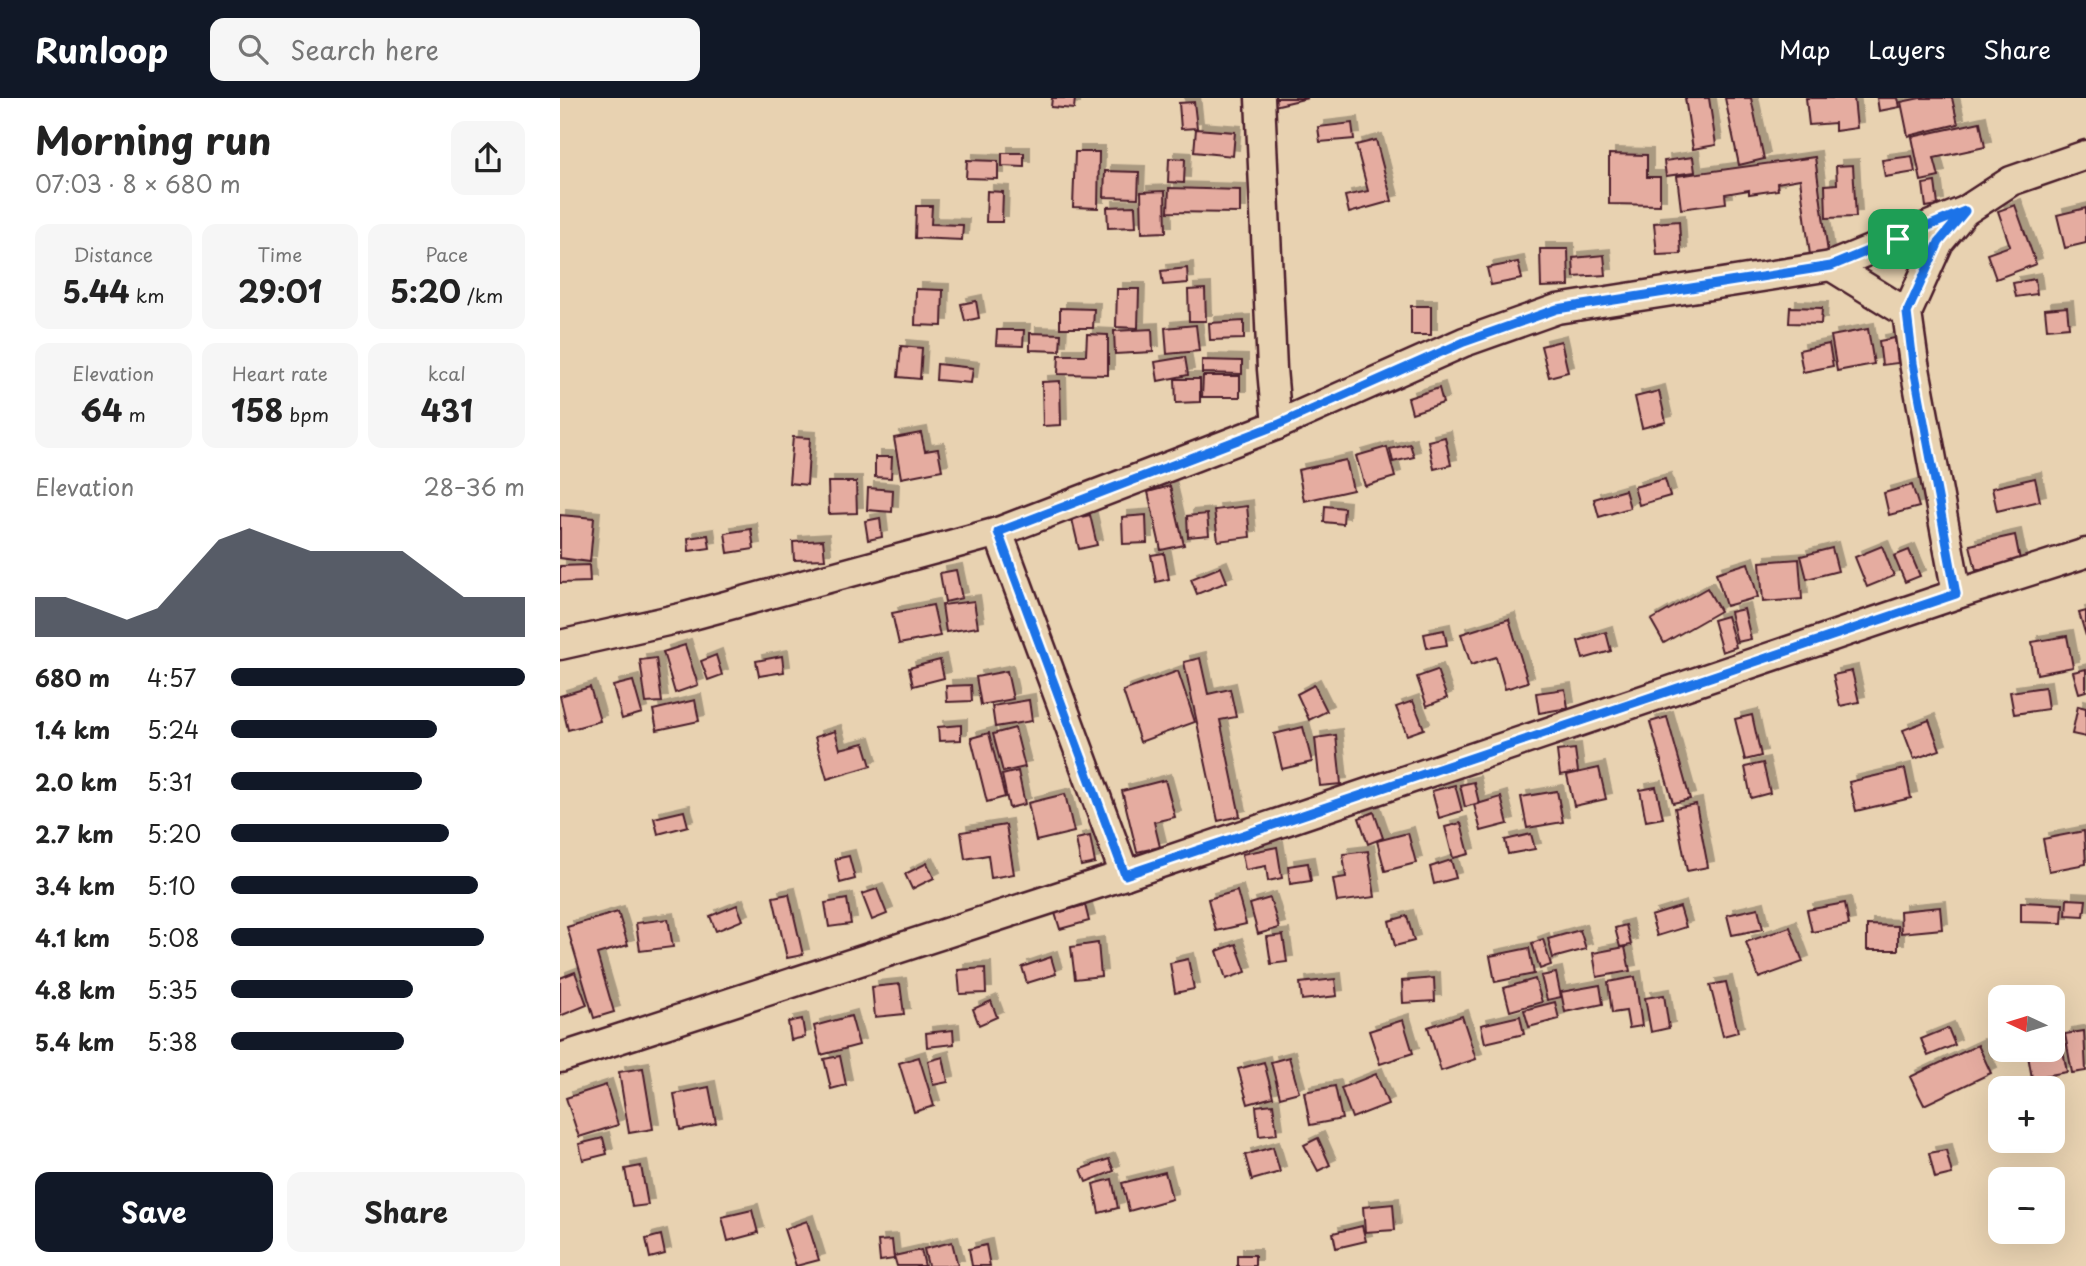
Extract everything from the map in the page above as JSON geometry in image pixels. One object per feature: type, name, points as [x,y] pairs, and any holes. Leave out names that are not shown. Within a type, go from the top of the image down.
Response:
[{"type":"street","points":[[1259,98],[1277,425]]},
{"type":"street","points":[[560,645],[685,617],[998,532],[1277,425],[1464,342],[1557,309],[1831,266],[1965,211],[2011,181],[2086,156]]},
{"type":"street","points":[[1956,594],[1913,363],[1907,313],[1939,242],[1965,211]]},
{"type":"street","points":[[1831,266],[1907,313]]},
{"type":"street","points":[[998,532],[1125,875]]},
{"type":"street","points":[[560,1058],[1125,875],[1956,594],[2086,553]]},
{"type":"building","points":[[1052,98],[1075,98],[1074,109],[1051,107]]},
{"type":"building","points":[[1272,98],[1308,98],[1274,106]]},
{"type":"building","points":[[1685,98],[1709,98],[1716,145],[1693,149]]},
{"type":"building","points":[[1725,98],[1751,98],[1764,159],[1739,165]]},
{"type":"building","points":[[1806,98],[1854,98],[1857,128],[1835,131],[1835,123],[1809,125]]},
{"type":"building","points":[[1877,98],[1898,98],[1900,107],[1879,111]]},
{"type":"building","points":[[1920,98],[1952,98],[1958,124],[1908,136],[1901,102]]},
{"type":"building","points":[[1194,102],[1197,128],[1181,129],[1179,103]]},
{"type":"building","points":[[1980,122],[1985,147],[1934,158],[1939,177],[1921,181],[1912,137]]},
{"type":"building","points":[[1352,123],[1354,139],[1320,142],[1318,127]]},
{"type":"building","points":[[1196,129],[1235,132],[1233,156],[1194,152]]},
{"type":"building","points":[[1376,140],[1392,201],[1349,213],[1345,196],[1368,191],[1356,145]]},
{"type":"building","points":[[1075,152],[1099,152],[1098,208],[1073,207]]},
{"type":"building","points":[[1002,153],[1024,153],[1024,167],[1002,166]]},
{"type":"building","points":[[1609,154],[1647,155],[1647,177],[1660,177],[1660,205],[1609,204]]},
{"type":"building","points":[[1912,156],[1915,172],[1885,177],[1882,160]]},
{"type":"building","points":[[1693,157],[1695,172],[1666,176],[1664,161]]},
{"type":"building","points":[[1815,157],[1828,253],[1810,255],[1800,179],[1777,183],[1778,190],[1749,194],[1749,190],[1725,194],[1726,203],[1681,209],[1677,176]]},
{"type":"building","points":[[1169,158],[1185,159],[1184,183],[1168,182]]},
{"type":"building","points":[[967,160],[998,161],[998,179],[966,178]]},
{"type":"building","points":[[1853,165],[1856,217],[1826,218],[1825,185],[1837,184],[1836,166]]},
{"type":"building","points":[[1105,171],[1139,172],[1138,198],[1104,197]]},
{"type":"building","points":[[1935,182],[1938,205],[1926,207],[1923,184]]},
{"type":"building","points":[[1169,188],[1240,190],[1240,213],[1168,212]]},
{"type":"building","points":[[987,191],[1003,192],[1002,222],[986,222]]},
{"type":"building","points":[[1165,191],[1166,232],[1142,233],[1141,192]]},
{"type":"building","points":[[2015,205],[2036,264],[1996,279],[1987,254],[2010,246],[1998,211]]},
{"type":"building","points":[[916,206],[932,206],[931,224],[963,225],[962,240],[915,238]]},
{"type":"building","points":[[1135,206],[1136,227],[1108,228],[1107,207]]},
{"type":"building","points":[[2086,208],[2086,243],[2065,248],[2057,215]]},
{"type":"building","points":[[1679,221],[1681,254],[1657,255],[1654,223]]},
{"type":"building","points":[[1540,249],[1568,249],[1569,286],[1541,287]]},
{"type":"building","points":[[1604,255],[1606,275],[1574,277],[1573,258]]},
{"type":"building","points":[[1518,262],[1522,279],[1491,285],[1487,268]]},
{"type":"building","points":[[1187,268],[1188,283],[1163,285],[1161,271]]},
{"type":"building","points":[[2035,279],[2037,294],[2016,297],[2013,283]]},
{"type":"building","points":[[916,289],[943,290],[942,326],[915,325]]},
{"type":"building","points":[[1117,289],[1139,289],[1138,328],[1116,327]]},
{"type":"building","points":[[1205,289],[1206,321],[1189,321],[1188,290]]},
{"type":"building","points":[[976,301],[979,318],[965,321],[961,304]]},
{"type":"building","points":[[1411,306],[1431,306],[1431,335],[1411,335]]},
{"type":"building","points":[[1790,307],[1822,308],[1821,324],[1789,323]]},
{"type":"building","points":[[2067,307],[2069,327],[2047,329],[2045,309]]},
{"type":"building","points":[[1060,308],[1094,309],[1093,328],[1060,328]]},
{"type":"building","points":[[1244,321],[1244,339],[1210,340],[1209,323]]},
{"type":"building","points":[[1196,325],[1199,351],[1167,354],[1165,328]]},
{"type":"building","points":[[1152,329],[1153,352],[1115,354],[1114,331]]},
{"type":"building","points":[[1868,329],[1874,364],[1837,371],[1831,336]]},
{"type":"building","points":[[997,330],[1024,330],[1023,346],[996,345]]},
{"type":"building","points":[[1030,333],[1061,334],[1060,351],[1030,350]]},
{"type":"building","points":[[1087,334],[1108,335],[1108,375],[1058,374],[1059,355],[1086,355]]},
{"type":"building","points":[[1895,338],[1898,363],[1882,365],[1879,341]]},
{"type":"building","points":[[1561,341],[1568,372],[1549,377],[1541,346]]},
{"type":"building","points":[[1829,344],[1833,366],[1803,372],[1799,350]]},
{"type":"building","points":[[901,346],[922,348],[920,379],[898,377]]},
{"type":"building","points":[[1185,357],[1188,375],[1158,381],[1155,362]]},
{"type":"building","points":[[1202,360],[1242,361],[1242,374],[1202,373]]},
{"type":"building","points":[[937,364],[973,368],[971,383],[936,380]]},
{"type":"building","points":[[1203,376],[1240,376],[1240,397],[1202,397]]},
{"type":"building","points":[[1175,379],[1200,379],[1200,402],[1176,403]]},
{"type":"building","points":[[1060,381],[1061,425],[1043,426],[1042,382]]},
{"type":"building","points":[[1439,388],[1443,403],[1412,413],[1408,398]]},
{"type":"building","points":[[1659,391],[1666,422],[1642,428],[1635,397]]},
{"type":"building","points":[[921,433],[925,451],[938,449],[942,470],[901,478],[894,438]]},
{"type":"building","points":[[793,437],[810,438],[807,485],[789,483]]},
{"type":"building","points":[[1445,437],[1451,465],[1434,469],[1428,441]]},
{"type":"building","points":[[1410,444],[1414,457],[1393,462],[1390,449]]},
{"type":"building","points":[[1387,447],[1395,477],[1365,486],[1356,456]]},
{"type":"building","points":[[875,457],[892,457],[891,478],[875,477]]},
{"type":"building","points":[[1346,460],[1353,490],[1304,501],[1298,470]]},
{"type":"building","points":[[2035,478],[2040,501],[1997,511],[1992,488]]},
{"type":"building","points":[[1665,479],[1670,496],[1639,505],[1634,487]]},
{"type":"building","points":[[828,482],[856,482],[857,513],[829,514]]},
{"type":"building","points":[[1912,485],[1919,507],[1889,515],[1884,493]]},
{"type":"building","points":[[1170,486],[1184,545],[1161,550],[1148,492]]},
{"type":"building","points":[[868,488],[893,490],[892,512],[867,510]]},
{"type":"building","points":[[1625,490],[1630,508],[1599,517],[1594,499]]},
{"type":"building","points":[[1247,506],[1250,537],[1218,541],[1214,510]]},
{"type":"building","points":[[1325,506],[1344,508],[1343,524],[1324,522]]},
{"type":"building","points":[[1207,514],[1209,535],[1188,537],[1187,516]]},
{"type":"building","points":[[560,515],[594,518],[590,562],[560,558]]},
{"type":"building","points":[[1090,515],[1097,545],[1079,549],[1072,519]]},
{"type":"building","points":[[1146,515],[1147,543],[1123,544],[1122,517]]},
{"type":"building","points":[[880,518],[882,537],[868,540],[865,521]]},
{"type":"building","points":[[751,529],[754,549],[728,553],[725,533]]},
{"type":"building","points":[[708,535],[710,548],[689,551],[688,538]]},
{"type":"building","points":[[2015,535],[2020,560],[1976,570],[1970,545]]},
{"type":"building","points":[[823,540],[825,559],[794,560],[793,542]]},
{"type":"building","points":[[1882,546],[1894,576],[1867,587],[1855,557]]},
{"type":"building","points":[[1832,548],[1838,571],[1807,579],[1801,556]]},
{"type":"building","points":[[1909,550],[1920,576],[1905,582],[1894,556]]},
{"type":"building","points":[[1164,553],[1169,579],[1156,582],[1151,555]]},
{"type":"building","points":[[1799,559],[1802,599],[1763,602],[1760,562]]},
{"type":"building","points":[[1748,563],[1758,597],[1726,606],[1716,573]]},
{"type":"building","points":[[589,565],[590,582],[560,583],[560,566]]},
{"type":"building","points":[[1221,567],[1227,582],[1197,594],[1191,579]]},
{"type":"building","points":[[956,570],[962,598],[945,602],[940,573]]},
{"type":"building","points":[[1707,588],[1720,611],[1664,643],[1651,620]]},
{"type":"building","points":[[974,601],[978,627],[946,632],[942,605]]},
{"type":"building","points":[[933,605],[940,636],[899,644],[892,613]]},
{"type":"building","points":[[1744,609],[1751,639],[1737,642],[1730,612]]},
{"type":"building","points":[[2086,611],[2086,636],[2079,613]]},
{"type":"building","points":[[1727,616],[1736,647],[1722,652],[1713,620]]},
{"type":"building","points":[[1509,619],[1528,682],[1505,689],[1496,657],[1471,665],[1461,634]]},
{"type":"building","points":[[1444,630],[1447,645],[1427,648],[1424,634]]},
{"type":"building","points":[[1606,632],[1611,651],[1583,659],[1578,641]]},
{"type":"building","points":[[2067,636],[2073,667],[2037,674],[2032,642]]},
{"type":"building","points":[[685,645],[698,685],[675,693],[663,652]]},
{"type":"building","points":[[716,655],[722,675],[708,680],[701,661]]},
{"type":"building","points":[[782,656],[784,672],[759,676],[756,661]]},
{"type":"building","points":[[656,658],[662,702],[646,703],[640,660]]},
{"type":"building","points":[[1200,658],[1208,694],[1230,689],[1236,717],[1220,720],[1240,816],[1218,821],[1184,662]]},
{"type":"building","points":[[940,660],[944,678],[913,686],[909,668]]},
{"type":"building","points":[[2086,669],[2086,691],[2079,693],[2073,672]]},
{"type":"building","points":[[1437,670],[1447,698],[1427,706],[1417,677]]},
{"type":"building","points":[[1007,671],[1013,699],[981,705],[976,677]]},
{"type":"building","points":[[1178,671],[1195,722],[1140,742],[1123,691]]},
{"type":"building","points":[[1852,671],[1859,702],[1840,706],[1833,675]]},
{"type":"building","points":[[633,681],[642,713],[622,719],[613,686]]},
{"type":"building","points":[[971,685],[972,701],[947,702],[946,686]]},
{"type":"building","points":[[1314,685],[1327,711],[1309,720],[1297,694]]},
{"type":"building","points":[[590,687],[600,721],[568,730],[560,696]]},
{"type":"building","points":[[2045,687],[2048,709],[2014,714],[2010,692]]},
{"type":"building","points":[[1565,689],[1568,708],[1539,713],[1536,693]]},
{"type":"building","points":[[695,700],[699,721],[657,730],[653,710]]},
{"type":"building","points":[[1029,700],[1032,721],[995,727],[992,706]]},
{"type":"building","points":[[1413,701],[1424,729],[1407,735],[1396,707]]},
{"type":"building","points":[[2078,706],[2086,708],[2086,737],[2072,734]]},
{"type":"building","points":[[1752,715],[1761,756],[1745,760],[1735,719]]},
{"type":"building","points":[[1667,717],[1690,799],[1673,803],[1650,722]]},
{"type":"building","points":[[1929,720],[1940,750],[1914,759],[1903,730]]},
{"type":"building","points":[[961,725],[961,740],[939,741],[938,727]]},
{"type":"building","points":[[1303,727],[1312,762],[1282,769],[1274,734]]},
{"type":"building","points":[[1015,728],[1025,767],[1003,772],[993,734]]},
{"type":"building","points":[[835,731],[840,749],[864,743],[871,766],[827,779],[815,737]]},
{"type":"building","points":[[989,733],[1005,797],[987,802],[971,738]]},
{"type":"building","points":[[1336,735],[1341,784],[1320,786],[1315,738]]},
{"type":"building","points":[[1575,749],[1578,772],[1560,775],[1557,751]]},
{"type":"building","points":[[1763,763],[1770,793],[1751,798],[1745,767]]},
{"type":"building","points":[[1599,768],[1606,799],[1574,806],[1567,775]]},
{"type":"building","points":[[1905,769],[1911,798],[1856,811],[1849,782]]},
{"type":"building","points":[[1018,771],[1025,804],[1009,808],[1002,775]]},
{"type":"building","points":[[1165,780],[1175,817],[1154,822],[1160,847],[1137,852],[1122,791]]},
{"type":"building","points":[[1474,782],[1479,803],[1465,807],[1460,785]]},
{"type":"building","points":[[1455,785],[1462,811],[1439,818],[1432,791]]},
{"type":"building","points":[[1656,787],[1663,818],[1646,821],[1640,790]]},
{"type":"building","points":[[1557,791],[1563,822],[1527,828],[1521,797]]},
{"type":"building","points":[[1065,794],[1074,832],[1036,841],[1028,803]]},
{"type":"building","points":[[1501,797],[1508,824],[1481,831],[1474,805]]},
{"type":"building","points":[[1696,804],[1708,867],[1687,871],[1675,808]]},
{"type":"building","points":[[684,811],[688,826],[658,834],[654,818]]},
{"type":"building","points":[[1374,812],[1383,838],[1368,844],[1359,818]]},
{"type":"building","points":[[1461,823],[1469,854],[1453,858],[1445,827]]},
{"type":"building","points":[[1006,825],[1014,874],[991,878],[988,855],[965,859],[961,832]]},
{"type":"building","points":[[2084,831],[2086,864],[2049,871],[2043,839]]},
{"type":"building","points":[[1408,833],[1416,863],[1385,871],[1377,841]]},
{"type":"building","points":[[1531,834],[1535,849],[1508,854],[1505,840]]},
{"type":"building","points":[[1090,836],[1095,863],[1081,866],[1076,839]]},
{"type":"building","points":[[1277,847],[1282,878],[1268,881],[1266,866],[1245,870],[1242,854]]},
{"type":"building","points":[[1368,851],[1375,897],[1337,902],[1333,879],[1346,877],[1343,854]]},
{"type":"building","points":[[849,856],[855,879],[840,883],[835,859]]},
{"type":"building","points":[[1451,860],[1456,878],[1434,884],[1430,867]]},
{"type":"building","points":[[927,863],[934,878],[912,889],[905,874]]},
{"type":"building","points":[[1308,863],[1311,881],[1290,884],[1288,866]]},
{"type":"building","points":[[877,889],[887,914],[872,920],[862,894]]},
{"type":"building","points":[[1237,891],[1246,924],[1216,931],[1208,899]]},
{"type":"building","points":[[789,894],[803,955],[787,958],[773,897]]},
{"type":"building","points":[[1270,898],[1279,928],[1258,934],[1250,904]]},
{"type":"building","points":[[847,899],[851,924],[829,927],[825,903]]},
{"type":"building","points":[[2067,899],[2086,900],[2084,916],[2066,915]]},
{"type":"building","points":[[2021,902],[2063,904],[2062,923],[2021,922]]},
{"type":"building","points":[[1845,903],[1849,925],[1812,932],[1807,910]]},
{"type":"building","points":[[737,905],[743,920],[716,931],[710,916]]},
{"type":"building","points":[[1085,905],[1089,921],[1060,929],[1055,913]]},
{"type":"building","points":[[1680,907],[1686,927],[1657,936],[1651,916]]},
{"type":"building","points":[[1940,907],[1942,929],[1901,933],[1900,911]]},
{"type":"building","points":[[1758,908],[1763,929],[1732,935],[1727,915]]},
{"type":"building","points":[[618,912],[628,945],[597,954],[614,1012],[594,1018],[567,927]]},
{"type":"building","points":[[1407,916],[1414,941],[1395,946],[1389,921]]},
{"type":"building","points":[[668,919],[673,947],[640,951],[636,923]]},
{"type":"building","points":[[1626,925],[1631,945],[1620,947],[1615,928]]},
{"type":"building","points":[[1867,925],[1898,926],[1898,950],[1867,950]]},
{"type":"building","points":[[1790,927],[1803,962],[1759,978],[1746,942]]},
{"type":"building","points":[[1580,930],[1586,949],[1553,958],[1548,939]]},
{"type":"building","points":[[1283,935],[1287,962],[1271,964],[1267,937]]},
{"type":"building","points":[[1543,939],[1551,965],[1540,969],[1532,943]]},
{"type":"building","points":[[1098,943],[1101,976],[1075,979],[1071,947]]},
{"type":"building","points":[[1236,944],[1246,972],[1226,979],[1217,951]]},
{"type":"building","points":[[1625,947],[1630,971],[1597,977],[1593,953]]},
{"type":"building","points":[[1529,948],[1534,974],[1495,982],[1490,956]]},
{"type":"building","points":[[1051,957],[1056,974],[1027,983],[1022,967]]},
{"type":"building","points":[[1188,959],[1194,989],[1175,993],[1170,963]]},
{"type":"building","points":[[985,968],[986,993],[960,994],[958,970]]},
{"type":"building","points":[[575,972],[587,1005],[560,1016],[560,978]]},
{"type":"building","points":[[1556,973],[1561,997],[1547,1000],[1541,976]]},
{"type":"building","points":[[1635,977],[1642,1026],[1629,1028],[1626,1011],[1612,1013],[1608,982]]},
{"type":"building","points":[[1434,978],[1435,1001],[1403,1003],[1402,981]]},
{"type":"building","points":[[1335,979],[1337,996],[1302,1000],[1300,983]]},
{"type":"building","points":[[1535,979],[1542,1002],[1510,1011],[1504,988]]},
{"type":"building","points":[[1726,982],[1738,1032],[1723,1036],[1710,985]]},
{"type":"building","points":[[900,984],[904,1014],[875,1017],[872,987]]},
{"type":"building","points":[[1600,985],[1603,1004],[1565,1012],[1561,992]]},
{"type":"building","points":[[1664,995],[1669,1028],[1651,1032],[1645,998]]},
{"type":"building","points":[[991,1001],[997,1017],[979,1025],[973,1009]]},
{"type":"building","points":[[1555,1002],[1559,1019],[1529,1027],[1524,1010]]},
{"type":"building","points":[[851,1016],[859,1045],[821,1055],[814,1026]]},
{"type":"building","points":[[1462,1016],[1476,1059],[1441,1071],[1428,1027]]},
{"type":"building","points":[[1520,1016],[1524,1034],[1485,1043],[1481,1025]]},
{"type":"building","points":[[802,1019],[805,1037],[791,1040],[788,1022]]},
{"type":"building","points":[[1403,1020],[1413,1053],[1380,1064],[1369,1031]]},
{"type":"building","points":[[1948,1028],[1955,1045],[1928,1056],[1921,1039]]},
{"type":"building","points":[[953,1030],[954,1044],[927,1047],[926,1033]]},
{"type":"building","points":[[2084,1031],[2086,1071],[2072,1073],[2065,1034]]},
{"type":"building","points":[[1978,1045],[1991,1073],[1924,1105],[1910,1077]]},
{"type":"building","points":[[840,1056],[846,1085],[831,1089],[824,1059]]},
{"type":"building","points":[[919,1057],[934,1106],[914,1112],[899,1063]]},
{"type":"building","points":[[943,1057],[948,1082],[933,1085],[928,1061]]},
{"type":"building","points":[[1289,1057],[1299,1092],[1280,1097],[1271,1062]]},
{"type":"building","points":[[2065,1061],[2067,1072],[2032,1076],[2029,1062]]},
{"type":"building","points":[[1264,1062],[1273,1097],[1248,1104],[1238,1069]]},
{"type":"building","points":[[643,1068],[653,1129],[629,1133],[619,1072]]},
{"type":"building","points":[[1376,1074],[1388,1104],[1352,1118],[1341,1088]]},
{"type":"building","points":[[606,1085],[618,1125],[579,1137],[566,1098]]},
{"type":"building","points":[[1335,1086],[1342,1119],[1310,1125],[1304,1092]]},
{"type":"building","points":[[709,1087],[716,1123],[680,1130],[674,1094]]},
{"type":"building","points":[[1273,1104],[1277,1134],[1259,1136],[1256,1106]]},
{"type":"building","points":[[603,1138],[607,1154],[583,1160],[579,1144]]},
{"type":"building","points":[[1318,1138],[1330,1165],[1318,1171],[1304,1145]]},
{"type":"building","points":[[1273,1147],[1280,1172],[1252,1180],[1245,1155]]},
{"type":"building","points":[[1946,1150],[1952,1174],[1935,1178],[1929,1153]]},
{"type":"building","points":[[1109,1159],[1114,1171],[1086,1182],[1081,1169]]},
{"type":"building","points":[[641,1166],[648,1205],[632,1207],[625,1169]]},
{"type":"building","points":[[1165,1172],[1172,1199],[1129,1211],[1122,1183]]},
{"type":"building","points":[[1112,1179],[1118,1208],[1099,1213],[1093,1184]]},
{"type":"building","points":[[1393,1204],[1395,1230],[1365,1232],[1363,1207]]},
{"type":"building","points":[[752,1210],[758,1233],[728,1241],[722,1217]]},
{"type":"building","points":[[807,1221],[819,1260],[796,1266],[784,1229]]},
{"type":"building","points":[[1362,1226],[1366,1241],[1336,1248],[1333,1233]]},
{"type":"building","points":[[661,1235],[665,1254],[650,1258],[646,1239]]},
{"type":"building","points":[[892,1240],[894,1259],[880,1261],[878,1241]]},
{"type":"building","points":[[952,1242],[958,1266],[928,1266],[924,1249]]},
{"type":"building","points":[[986,1245],[990,1266],[972,1266],[969,1249]]},
{"type":"building","points":[[921,1250],[925,1266],[897,1266],[894,1256]]},
{"type":"building","points":[[1237,1255],[1255,1255],[1255,1266],[1237,1266]]},
{"type":"route","points":[[1965,211],[1939,242],[1907,313],[1913,363],[1956,594],[1125,875],[998,532],[1277,425],[1464,342],[1557,309],[1831,266],[1898,239],[1965,211]]}]
